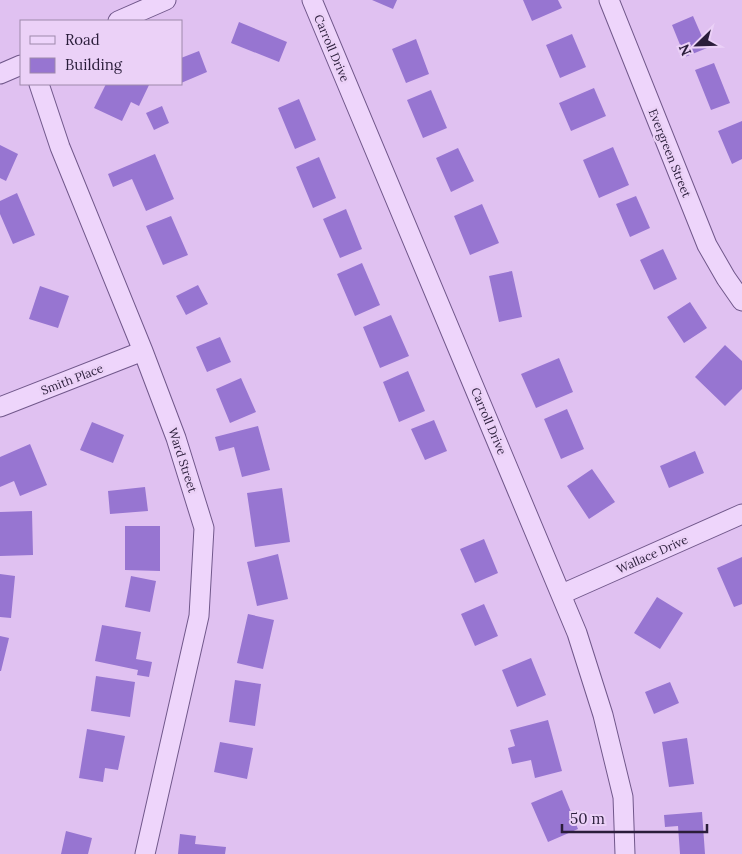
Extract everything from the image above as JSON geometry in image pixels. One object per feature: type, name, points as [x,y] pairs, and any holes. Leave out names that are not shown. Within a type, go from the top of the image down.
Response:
[{"type":"street","name":"Carroll Drive","points":[[312,0],[577,633],[606,724],[623,797],[625,854]]},
{"type":"street","name":"Evergreen Street","points":[[608,0],[707,245],[742,301]]},
{"type":"street","points":[[120,20],[158,2]]},
{"type":"street","points":[[0,74],[20,65]]},
{"type":"street","name":"Ward Street","points":[[39,85],[60,147],[143,351],[179,447],[204,528],[199,616],[145,854]]},
{"type":"street","name":"Smith Place","points":[[0,407],[143,351]]},
{"type":"street","name":"Wallace Drive","points":[[562,594],[742,514]]},
{"type":"building","points":[[372,0],[397,0],[393,9]]},
{"type":"building","points":[[523,0],[558,0],[562,8],[532,21]]},
{"type":"building","points":[[693,16],[707,48],[685,57],[672,25]]},
{"type":"building","points":[[239,22],[287,42],[279,62],[231,43]]},
{"type":"building","points":[[572,34],[586,67],[560,78],[546,45]]},
{"type":"building","points":[[416,39],[429,74],[406,83],[392,49]]},
{"type":"building","points":[[199,51],[207,72],[182,83],[182,58]]},
{"type":"building","points":[[714,63],[730,103],[711,110],[695,70]]},
{"type":"building","points":[[106,85],[149,85],[139,106],[131,102],[122,121],[94,108]]},
{"type":"building","points":[[594,88],[606,116],[571,131],[559,103]]},
{"type":"building","points":[[431,90],[447,128],[423,138],[407,100]]},
{"type":"building","points":[[299,99],[316,140],[295,149],[278,108]]},
{"type":"building","points":[[162,106],[169,123],[154,130],[146,113]]},
{"type":"building","points":[[742,121],[742,159],[732,164],[718,131]]},
{"type":"building","points":[[0,145],[18,154],[6,181],[0,178]]},
{"type":"building","points":[[613,147],[629,185],[599,198],[583,160]]},
{"type":"building","points":[[458,148],[474,181],[451,192],[436,158]]},
{"type":"building","points":[[155,154],[174,199],[146,211],[132,179],[113,187],[108,174]]},
{"type":"building","points":[[319,157],[336,198],[313,208],[296,167]]},
{"type":"building","points":[[17,193],[35,235],[13,244],[0,214],[0,201]]},
{"type":"building","points":[[636,196],[650,228],[630,237],[616,204]]},
{"type":"building","points":[[482,204],[499,243],[470,255],[454,216]]},
{"type":"building","points":[[346,209],[362,249],[340,258],[323,219]]},
{"type":"building","points":[[171,216],[188,255],[163,265],[146,226]]},
{"type":"building","points":[[663,249],[677,279],[654,290],[640,260]]},
{"type":"building","points":[[362,263],[380,305],[355,316],[337,274]]},
{"type":"building","points":[[512,271],[522,317],[499,322],[489,276]]},
{"type":"building","points":[[198,285],[208,304],[186,315],[176,296]]},
{"type":"building","points":[[40,286],[69,296],[58,328],[29,319]]},
{"type":"building","points":[[690,302],[707,328],[684,343],[667,317]]},
{"type":"building","points":[[391,315],[409,356],[380,368],[363,327]]},
{"type":"building","points":[[220,337],[231,362],[207,372],[196,347]]},
{"type":"building","points":[[725,345],[742,361],[742,389],[725,406],[695,377]]},
{"type":"building","points":[[559,358],[573,392],[536,408],[521,374]]},
{"type":"building","points":[[408,371],[425,411],[399,422],[383,382]]},
{"type":"building","points":[[241,378],[256,412],[230,423],[216,389]]},
{"type":"building","points":[[567,409],[584,449],[561,459],[544,419]]},
{"type":"building","points":[[434,420],[447,451],[425,460],[411,429]]},
{"type":"building","points":[[92,422],[124,435],[113,463],[80,450]]},
{"type":"building","points":[[258,426],[270,470],[242,477],[234,447],[219,451],[215,437]]},
{"type":"building","points":[[30,444],[47,485],[20,496],[14,481],[0,487],[0,457]]},
{"type":"building","points":[[695,451],[704,473],[669,488],[660,466]]},
{"type":"building","points":[[592,469],[615,502],[589,519],[567,486]]},
{"type":"building","points":[[145,487],[148,511],[110,514],[108,491]]},
{"type":"building","points":[[282,488],[290,542],[255,547],[247,493]]},
{"type":"building","points":[[32,511],[33,555],[0,556],[0,512]]},
{"type":"building","points":[[125,526],[160,526],[160,571],[125,570]]},
{"type":"building","points":[[484,539],[498,573],[475,583],[460,549]]},
{"type":"building","points":[[278,554],[288,599],[257,606],[247,562]]},
{"type":"building","points":[[742,557],[742,604],[734,607],[717,568]]},
{"type":"building","points":[[0,574],[15,576],[11,618],[0,617]]},
{"type":"building","points":[[131,576],[156,581],[150,612],[125,607]]},
{"type":"building","points":[[657,597],[683,613],[660,649],[634,633]]},
{"type":"building","points":[[484,604],[498,636],[475,646],[461,614]]},
{"type":"building","points":[[248,614],[274,620],[263,669],[237,663]]},
{"type":"building","points":[[102,625],[141,632],[136,659],[152,662],[149,677],[137,675],[138,670],[95,661]]},
{"type":"building","points":[[0,636],[9,638],[1,671],[0,671]]},
{"type":"building","points":[[531,658],[546,695],[517,707],[502,670]]},
{"type":"building","points":[[96,676],[135,682],[130,717],[91,711]]},
{"type":"building","points":[[235,680],[261,684],[255,726],[229,722]]},
{"type":"building","points":[[670,682],[679,703],[654,714],[645,692]]},
{"type":"building","points":[[548,720],[562,771],[535,778],[531,760],[512,764],[508,748],[515,746],[510,730]]},
{"type":"building","points":[[87,729],[125,736],[118,770],[105,768],[103,782],[79,778]]},
{"type":"building","points":[[687,738],[694,784],[669,787],[662,742]]},
{"type":"building","points":[[220,742],[253,748],[247,779],[214,772]]},
{"type":"building","points":[[562,790],[578,829],[548,842],[531,803]]},
{"type":"building","points":[[702,812],[705,854],[680,854],[678,826],[665,827],[664,815]]},
{"type":"building","points":[[66,831],[92,838],[88,854],[61,854]]},
{"type":"building","points":[[180,834],[196,836],[195,844],[226,847],[225,854],[178,854]]}]
